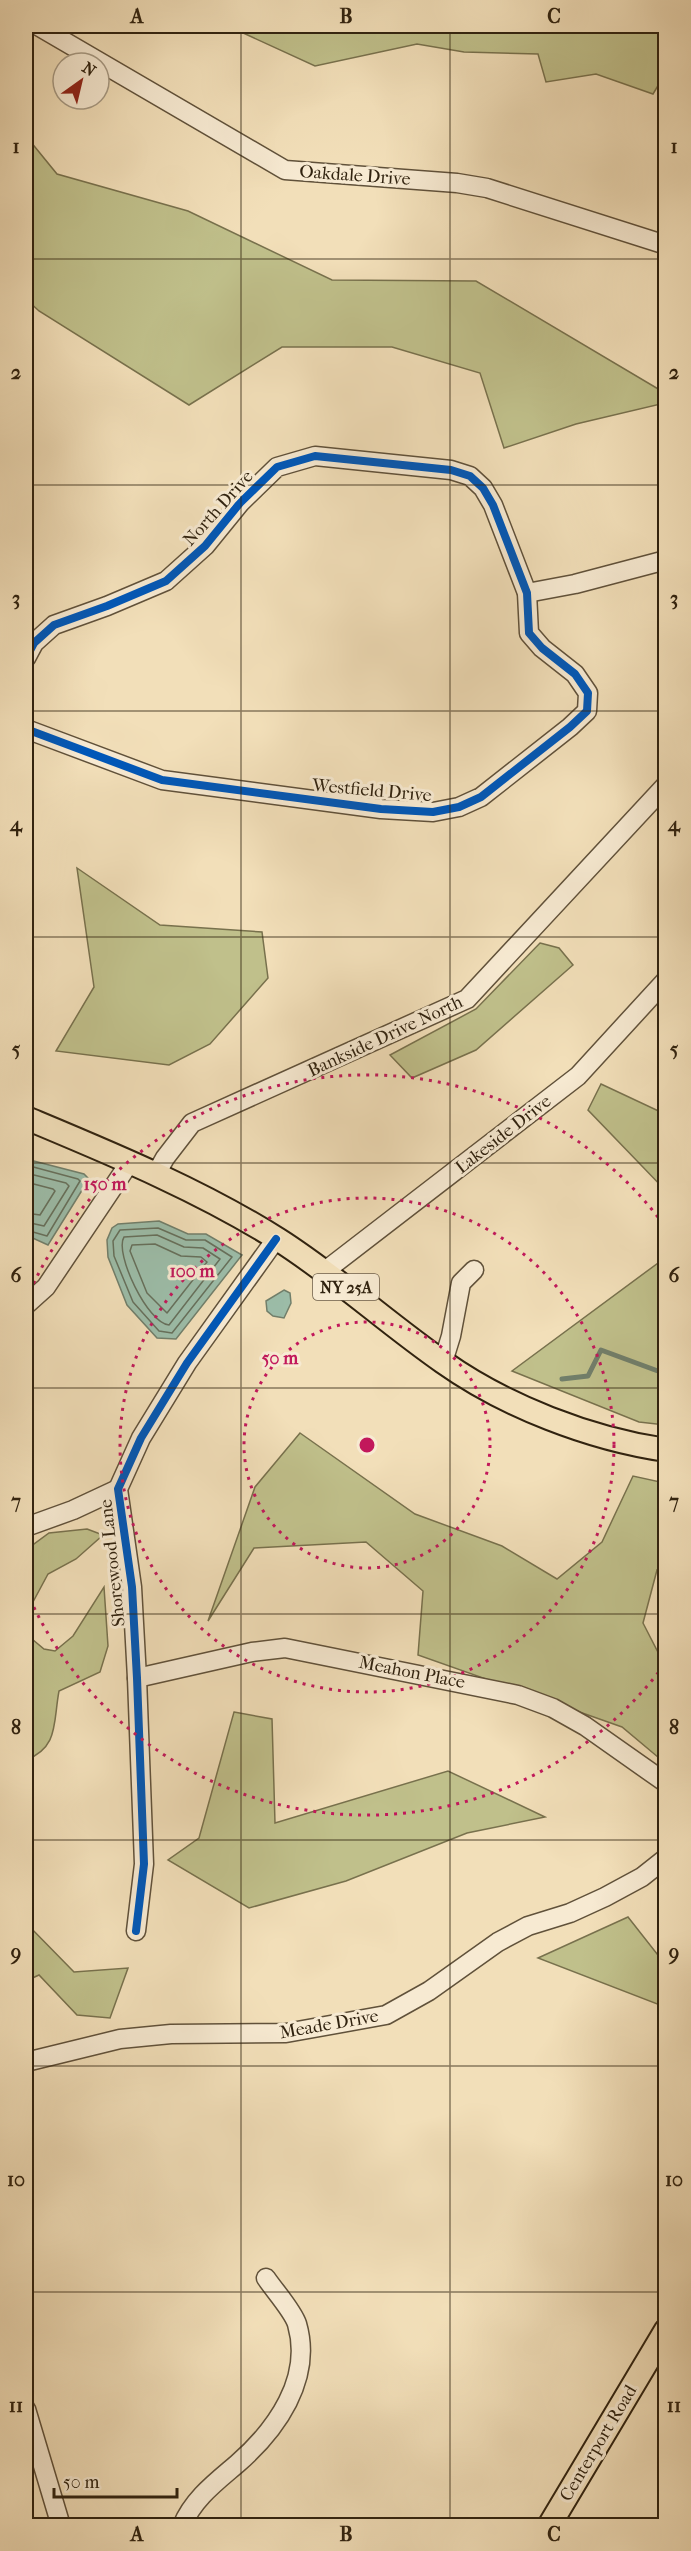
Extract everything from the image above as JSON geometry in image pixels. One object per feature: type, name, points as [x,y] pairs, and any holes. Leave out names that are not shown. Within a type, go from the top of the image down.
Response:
[{"type":"main road","name":"NY 25A","points":[[26,1118],[130,1161],[276,1239],[325,1271],[443,1362],[513,1402],[575,1427],[645,1447],[666,1450]]},
{"type":"main road","name":"Centerport Road","points":[[549,2526],[666,2330]]},
{"type":"street","name":"Oakdale Drive","points":[[38,26],[285,170],[458,183],[487,188],[666,245]]},
{"type":"street","name":"North Drive","points":[[26,658],[34,643],[54,625],[128,598],[166,581],[205,546],[240,503],[277,467],[315,456],[451,470],[470,476],[483,488],[493,505],[527,593]]},
{"type":"street","points":[[527,593],[575,584],[666,560]]},
{"type":"street","name":"Westfield Drive","points":[[26,729],[162,780],[381,809],[433,812],[459,807],[481,797],[508,778],[587,711],[588,693],[575,674],[542,648],[529,633],[527,593]]},
{"type":"street","name":"Bankside Drive North","points":[[156,1174],[165,1158],[192,1123],[467,999],[666,784]]},
{"type":"street","name":"Lakeside Drive","points":[[325,1271],[578,1076],[666,980]]},
{"type":"street","points":[[26,1305],[46,1287],[130,1161]]},
{"type":"street","name":"Shorewood Lane","points":[[136,1930],[144,1863],[137,1678],[132,1587],[118,1489],[141,1438],[187,1363],[276,1239]]},
{"type":"street","points":[[443,1362],[451,1336],[461,1283],[474,1270]]},
{"type":"street","points":[[26,1527],[73,1510],[118,1489]]},
{"type":"street","name":"Meahon Place","points":[[137,1678],[252,1652],[285,1648],[456,1681],[518,1695],[553,1708],[585,1726],[666,1783]]},
{"type":"street","name":"Meade Drive","points":[[26,2062],[120,2039],[171,2034],[286,2033],[386,2015],[429,1991],[498,1942],[528,1926],[570,1913],[605,1897],[642,1877],[666,1858]]},
{"type":"street","points":[[182,2526],[186,2516],[208,2488],[239,2463],[272,2428],[293,2394],[301,2360],[297,2323],[266,2278]]},
{"type":"street","points":[[26,2409],[61,2526]]},
{"type":"green space","points":[[228,26],[659,26],[665,30],[665,74],[653,94],[596,74],[546,82],[538,54],[464,52],[417,44],[315,66]]},
{"type":"green space","points":[[26,136],[57,174],[188,211],[332,280],[476,281],[665,393],[665,403],[576,424],[504,448],[480,373],[392,347],[282,347],[189,405],[39,311],[26,299]]},
{"type":"green space","points":[[77,868],[160,925],[262,932],[268,978],[210,1044],[169,1065],[56,1051],[94,987]]},
{"type":"green space","points":[[540,943],[559,948],[573,965],[476,1050],[412,1078],[390,1055],[476,1009]]},
{"type":"green space","points":[[601,1084],[665,1114],[665,1190],[588,1110]]},
{"type":"green space","points":[[665,1243],[665,1425],[639,1422],[512,1371],[658,1263]]},
{"type":"green space","points":[[300,1433],[415,1514],[502,1546],[557,1579],[602,1542],[633,1476],[665,1483],[665,1572],[657,1570],[643,1623],[665,1666],[665,1763],[622,1727],[418,1655],[423,1591],[366,1542],[254,1548],[208,1621],[255,1487]]},
{"type":"green space","points":[[87,1529],[103,1535],[76,1559],[48,1574],[26,1615],[26,1550],[49,1533]]},
{"type":"green space","points":[[104,1587],[108,1646],[100,1672],[59,1691],[53,1733],[37,1755],[26,1760],[26,1634],[44,1649],[55,1651],[73,1636]]},
{"type":"green space","points":[[234,1712],[272,1719],[275,1823],[448,1771],[545,1817],[467,1833],[346,1881],[249,1908],[168,1860],[199,1838]]},
{"type":"green space","points":[[628,1917],[661,1959],[665,1956],[665,2007],[538,1958]]},
{"type":"green space","points":[[26,1923],[74,1972],[128,1968],[110,2018],[77,2015],[39,1975],[26,1981]]},
{"type":"water","points":[[26,1159],[84,1174],[89,1179],[48,1245],[26,1235]]},
{"type":"water","points":[[159,1221],[188,1234],[206,1234],[242,1255],[176,1339],[157,1338],[127,1305],[108,1257],[107,1240],[112,1228],[118,1224]]},
{"type":"water","points":[[284,1290],[290,1293],[291,1303],[284,1318],[273,1316],[267,1311],[266,1301]]},
{"type":"waterway","points":[[562,1379],[588,1376],[601,1350],[666,1374]]},
{"type":"cycle path","points":[[26,658],[34,643],[54,625],[166,581],[205,546],[240,503],[277,467],[315,456],[451,470],[470,476],[483,488],[493,505],[527,593],[529,633],[542,648],[575,674],[588,693],[587,711],[481,797],[459,807],[433,812],[381,809],[162,780],[26,729]]},
{"type":"cycle path","points":[[136,1931],[144,1864],[137,1678],[132,1587],[118,1489],[141,1438],[187,1363],[276,1239]]}]
